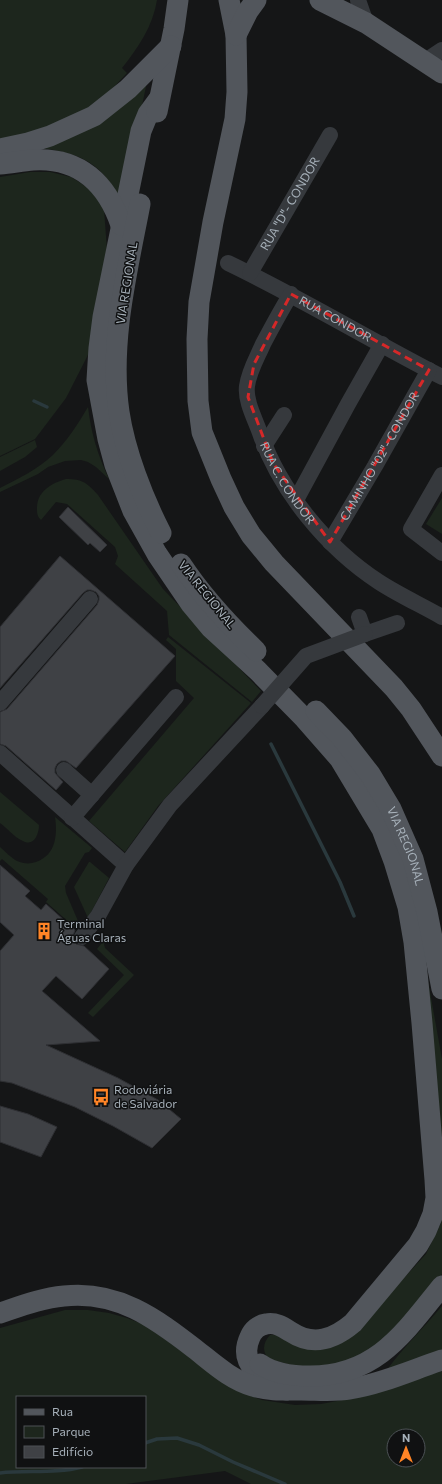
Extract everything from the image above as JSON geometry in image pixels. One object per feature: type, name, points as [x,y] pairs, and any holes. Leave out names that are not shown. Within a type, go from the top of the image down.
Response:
[{"type":"main road","name":"VIA REGIONAL","points":[[178,0],[171,46],[159,99],[125,286],[118,335],[117,383],[119,412],[127,447],[149,510],[168,546],[188,576],[243,639],[342,738],[370,774],[391,809],[413,859],[427,912],[442,989]]},
{"type":"main road","points":[[229,0],[236,35],[237,92],[234,119],[199,302],[197,339],[198,401],[202,432],[224,486],[234,507],[251,535],[274,563],[394,688],[411,709],[442,756]]},
{"type":"main road","points":[[236,35],[248,11],[256,0]]},
{"type":"main road","points":[[320,0],[366,23],[442,73]]},
{"type":"main road","points":[[0,149],[28,143],[50,136],[94,116],[128,90],[171,46]]},
{"type":"main road","points":[[159,99],[148,114],[141,131],[103,317],[99,348],[97,380],[108,439],[115,465],[133,511],[157,554],[191,604],[211,628],[258,671],[305,719],[340,759],[382,829],[394,861],[408,907],[414,942],[422,1023],[435,1180],[436,1198],[433,1214],[418,1246],[353,1323],[342,1332],[324,1339],[308,1339],[273,1323],[261,1325],[251,1334],[246,1347],[247,1358],[250,1364],[264,1380],[286,1390]]},
{"type":"main road","points":[[0,164],[34,160],[50,161],[66,164],[80,170],[95,180],[105,191],[117,212],[121,225]]},
{"type":"main road","points":[[394,861],[427,912]]},
{"type":"main road","points":[[320,1390],[350,1383],[369,1373],[382,1362],[395,1348],[442,1286]]},
{"type":"main road","points":[[0,1313],[44,1299],[64,1296],[85,1295],[114,1300],[136,1309],[157,1321],[235,1379],[248,1385],[261,1388],[334,1391],[361,1387],[442,1360]]},
{"type":"main road","points":[[251,1334],[254,1356],[264,1367],[282,1374],[315,1376],[341,1373],[363,1365],[384,1352],[412,1324]]},
{"type":"street","points":[[358,0],[366,23]]},
{"type":"street","points":[[424,62],[442,50]]},
{"type":"street","name":"RUA \"D\"- CONDOR","points":[[250,273],[330,135]]},
{"type":"street","name":"RUA CONDOR","points":[[228,263],[291,294],[435,373]]},
{"type":"street","name":"RUA C. CONDOR","points":[[291,294],[279,314],[254,364],[247,388],[248,397],[264,446],[278,473],[296,500],[330,542],[355,564],[379,582],[442,617]]},
{"type":"street","points":[[296,500],[382,344]]},
{"type":"street","name":"CAMINHO \"02\"- CONDOR","points":[[330,542],[375,466],[435,373]]},
{"type":"street","points":[[264,446],[284,415]]},
{"type":"street","points":[[442,475],[411,529],[442,553]]},
{"type":"street","points":[[0,703],[90,599]]},
{"type":"street","points":[[359,617],[365,634]]},
{"type":"street","points":[[82,937],[98,916],[126,865],[170,805],[262,706],[306,656],[397,623]]},
{"type":"street","points":[[72,818],[176,697]]},
{"type":"street","points":[[0,753],[126,865]]},
{"type":"street","points":[[64,770],[92,795]]},
{"type":"highlighted area","points":[[291,294],[429,370],[330,542],[273,463],[248,397],[254,364]]},
{"type":"green space","points":[[0,0],[157,0],[152,19],[144,36],[134,53],[122,68],[127,73],[111,90],[93,105],[65,122],[0,141]]},
{"type":"green space","points":[[148,77],[122,201],[105,176],[86,160],[71,154],[41,148]]},
{"type":"green space","points":[[30,172],[50,172],[71,177],[90,189],[104,209],[107,250],[93,345],[66,398],[35,439],[0,456],[0,177]]},
{"type":"green space","points":[[88,407],[96,444],[109,479],[88,462],[81,460],[65,461],[48,467],[38,474],[0,492],[0,488],[34,469],[53,455],[72,432]]},
{"type":"green space","points":[[35,440],[37,447],[25,457],[0,471],[0,457]]},
{"type":"green space","points":[[66,479],[84,482],[98,495],[163,589],[261,691],[252,702],[169,635],[167,611],[115,564],[118,556],[115,547],[67,504],[56,502],[41,520],[40,519],[37,508],[42,492],[51,485]]},
{"type":"green space","points":[[442,498],[442,534],[426,524]]},
{"type":"green space","points":[[168,637],[251,703],[158,806],[125,852],[89,821],[194,698],[176,681],[176,649],[166,640]]},
{"type":"green space","points":[[0,792],[39,825],[37,836],[33,841],[27,842],[20,840],[0,823]]},
{"type":"green space","points":[[55,817],[92,848],[89,852],[85,853],[65,886],[66,893],[81,928],[79,931],[46,902],[48,899],[2,859],[0,861],[0,847],[15,860],[23,863],[32,863],[46,857],[53,846],[55,839]]},
{"type":"green space","points":[[89,862],[109,878],[88,918],[74,887]]},
{"type":"green space","points":[[106,938],[107,939],[104,944],[105,948],[134,975],[93,1017],[88,1013],[124,975],[97,949]]},
{"type":"green space","points":[[425,964],[442,1059],[442,1183]]},
{"type":"green space","points":[[442,1210],[442,1274],[410,1316],[358,1360],[312,1370],[268,1359],[264,1347],[270,1335],[279,1334],[298,1344],[382,1302],[426,1254],[440,1225]]},
{"type":"green space","points":[[442,1306],[442,1350],[387,1370],[400,1353]]},
{"type":"green space","points":[[65,1310],[88,1310],[109,1313],[145,1325],[236,1390],[262,1400],[295,1405],[321,1404],[348,1399],[442,1371],[442,1484],[251,1484],[225,1471],[126,1484],[0,1484],[0,1328]]},
{"type":"building","points":[[68,507],[107,545],[100,552],[90,543],[88,545],[59,517]]},
{"type":"building","points":[[60,556],[175,656],[76,768],[66,761],[61,761],[57,764],[55,773],[63,782],[56,790],[6,746],[0,744],[0,712],[7,709],[97,605],[99,596],[96,592],[91,590],[87,590],[83,593],[0,688],[0,627]]},
{"type":"building","points":[[0,865],[30,891],[25,896],[41,910],[46,904],[75,930],[73,940],[76,944],[84,946],[109,969],[82,999],[56,976],[42,991],[100,1041],[46,1045],[118,1078],[158,1100],[181,1119],[152,1148],[75,1107],[12,1083],[0,1081],[0,951],[14,935],[0,922]]},
{"type":"building","points":[[0,1106],[28,1114],[57,1127],[41,1157],[0,1142]]},
{"type":"waterway","points":[[34,401],[47,407]]},
{"type":"waterway","points":[[271,744],[340,882],[354,916]]},
{"type":"waterway","points":[[146,1443],[157,1439],[177,1438],[199,1445],[233,1462],[285,1484]]},
{"type":"waterway","points":[[0,1473],[52,1471],[77,1468]]},
{"type":"place","name":"Terminal Águas Claras","points":[[44,931]]},
{"type":"place","name":"Rodoviária de Salvador","points":[[101,1097]]}]
